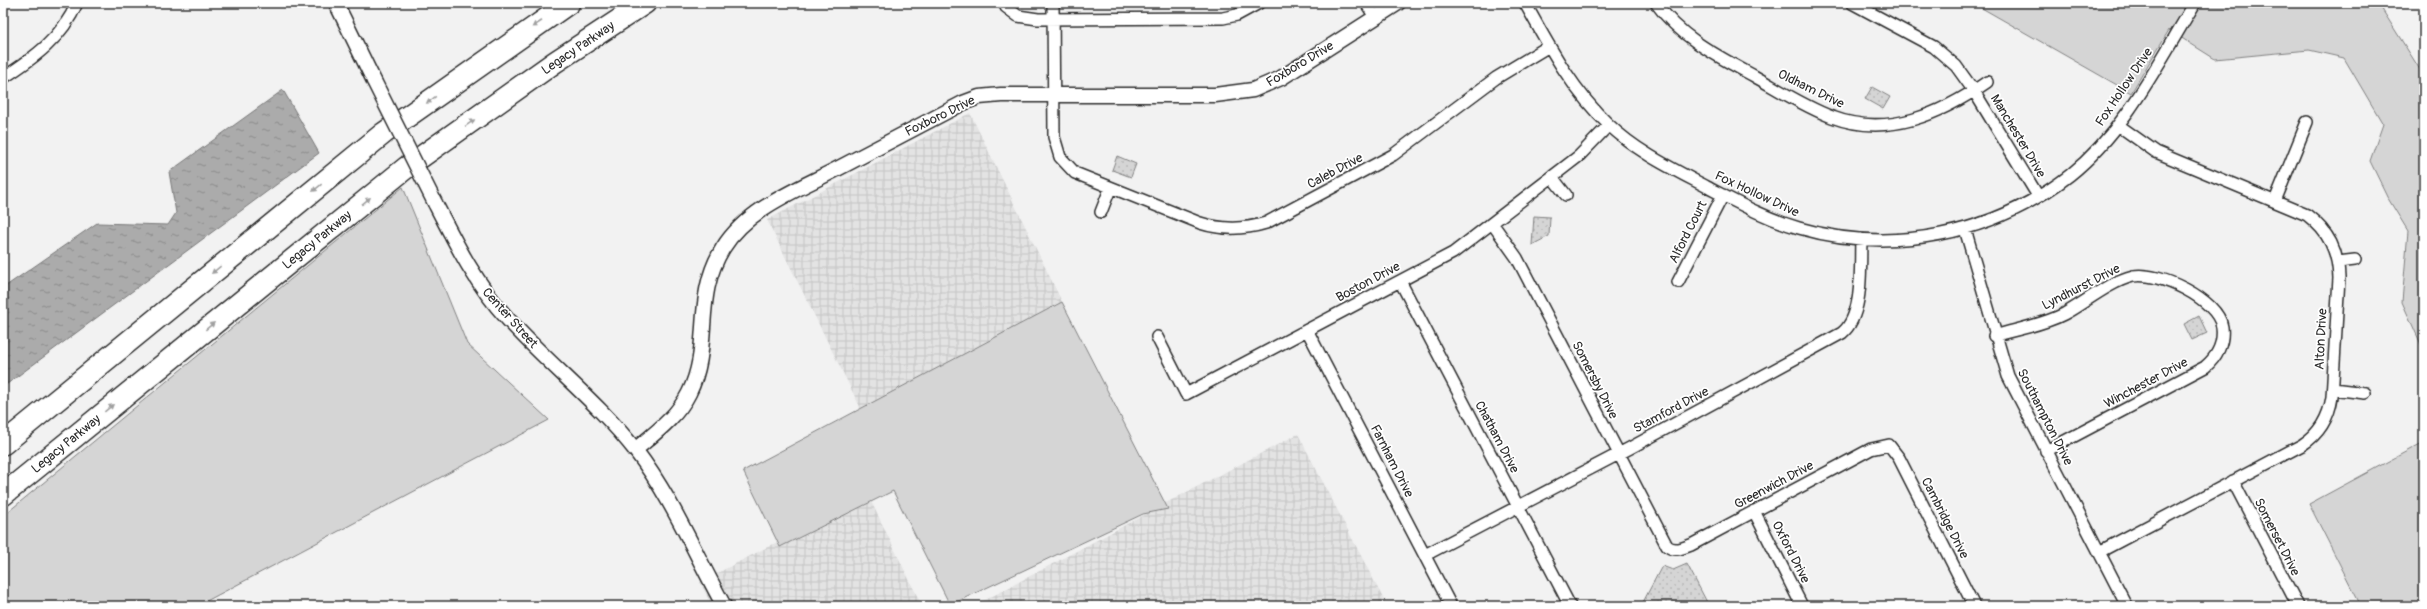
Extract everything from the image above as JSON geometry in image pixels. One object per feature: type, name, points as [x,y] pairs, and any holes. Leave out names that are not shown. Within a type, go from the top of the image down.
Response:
[{"type":"highway","points":[[3,444],[384,133],[569,3]]},
{"type":"highway","name":"Legacy Parkway","points":[[3,495],[407,167],[555,62],[645,3]]},
{"type":"street","points":[[3,78],[34,57],[51,42],[66,24],[77,3]]},
{"type":"street","name":"Center Street","points":[[336,3],[466,263],[494,302],[635,450],[667,499],[724,606]]},
{"type":"street","name":"Caleb Drive","points":[[1054,3],[1054,137],[1060,157],[1075,173],[1110,189],[1210,226],[1234,229],[1257,226],[1274,219],[1393,155],[1496,78],[1549,46]]},
{"type":"street","points":[[1006,7],[1011,12],[1026,18],[1223,18],[1243,12],[1259,3]]},
{"type":"street","points":[[1366,3],[1376,18]]},
{"type":"street","name":"Foxboro Drive","points":[[635,450],[670,419],[689,393],[700,358],[704,300],[709,273],[723,247],[749,219],[774,202],[966,102],[993,95],[1215,95],[1253,90],[1281,78],[1398,3]]},
{"type":"street","name":"Fox Hollow Drive","points":[[1524,3],[1549,46],[1582,96],[1609,125],[1654,158],[1723,195],[1797,228],[1861,239],[1917,238],[1965,229],[2002,215],[2038,196],[2081,165],[2118,126],[2194,3]]},
{"type":"street","name":"Oldham Drive","points":[[1656,3],[1677,28],[1710,52],[1822,112],[1844,120],[1879,125],[1905,122],[1941,110],[1974,91]]},
{"type":"street","name":"Manchester Drive","points":[[1852,3],[1941,52],[1956,66],[1974,91],[2038,196]]},
{"type":"street","name":"Manchester Drive","points":[[1974,91],[1987,82]]},
{"type":"street","points":[[2274,201],[2307,122]]},
{"type":"street","name":"Boston Drive","points":[[1157,337],[1186,394],[1453,253],[1584,152],[1609,125]]},
{"type":"street","name":"Alton Drive","points":[[2099,552],[2308,441],[2318,430],[2328,412],[2332,389],[2338,262],[2327,234],[2315,221],[2303,213],[2156,152],[2118,126]]},
{"type":"street","points":[[1552,177],[1566,195]]},
{"type":"street","points":[[1101,212],[1110,189]]},
{"type":"street","name":"Alford Court","points":[[1678,282],[1723,195]]},
{"type":"street","name":"Somersby Drive","points":[[1492,223],[1517,258],[1660,537],[1672,550]]},
{"type":"street","name":"Southampton Drive","points":[[1965,229],[1994,336],[2008,376],[2127,606]]},
{"type":"street","name":"Stamford Drive","points":[[1425,556],[1618,454],[1847,328],[1852,323],[1856,311],[1861,239]]},
{"type":"street","points":[[2338,262],[2355,260]]},
{"type":"street","name":"Lyndhurst Drive","points":[[1994,336],[2057,317],[2121,281],[2138,275],[2156,278],[2198,296],[2209,303],[2218,314]]},
{"type":"street","name":"Chatham Drive","points":[[1400,281],[1570,606]]},
{"type":"street","name":"Winchester Drive","points":[[2046,451],[2205,367],[2212,361],[2220,347],[2222,326],[2218,314]]},
{"type":"street","name":"Farnham Drive","points":[[1307,330],[1451,606]]},
{"type":"street","points":[[2332,389],[2365,393]]},
{"type":"street","name":"Greenwich Drive","points":[[1672,550],[1690,544],[1871,449],[1889,446]]},
{"type":"street","name":"Cambridge Drive","points":[[1889,446],[1899,458],[1974,606]]},
{"type":"street","name":"Somerset Drive","points":[[2233,481],[2298,606]]},
{"type":"street","name":"Oxford Drive","points":[[1754,511],[1802,606]]},
{"type":"shaded area","points":[[1973,3],[2378,3],[2424,76],[2424,351],[2402,302],[2408,231],[2389,200],[2370,161],[2383,124],[2344,58],[2309,50],[2215,59],[2169,30],[2131,93]]},
{"type":"shaded area","points":[[1872,87],[1890,97],[1883,109],[1865,99]]},
{"type":"shaded area","points":[[970,113],[1063,304],[862,411],[767,220]]},
{"type":"shaded area","points":[[1117,156],[1136,164],[1131,177],[1112,170]]},
{"type":"shaded area","points":[[403,187],[467,344],[549,420],[197,606],[3,606],[3,516]]},
{"type":"shaded area","points":[[1534,216],[1550,217],[1549,236],[1532,245]]},
{"type":"shaded area","points":[[1062,302],[1168,509],[1143,514],[950,605],[893,491],[780,547],[743,471]]},
{"type":"shaded area","points":[[2199,316],[2207,333],[2192,340],[2184,324]]},
{"type":"shaded area","points":[[1298,434],[1387,606],[974,606],[1166,503]]},
{"type":"shaded area","points":[[2424,442],[2424,606],[2361,606],[2309,504]]},
{"type":"shaded area","points":[[868,495],[922,606],[712,606],[700,582]]},
{"type":"shaded area","points":[[1687,564],[1709,606],[1641,606],[1662,566],[1673,570]]},
{"type":"water","points":[[283,90],[319,153],[3,387],[3,288],[97,223],[168,225],[176,213],[169,172]]}]
